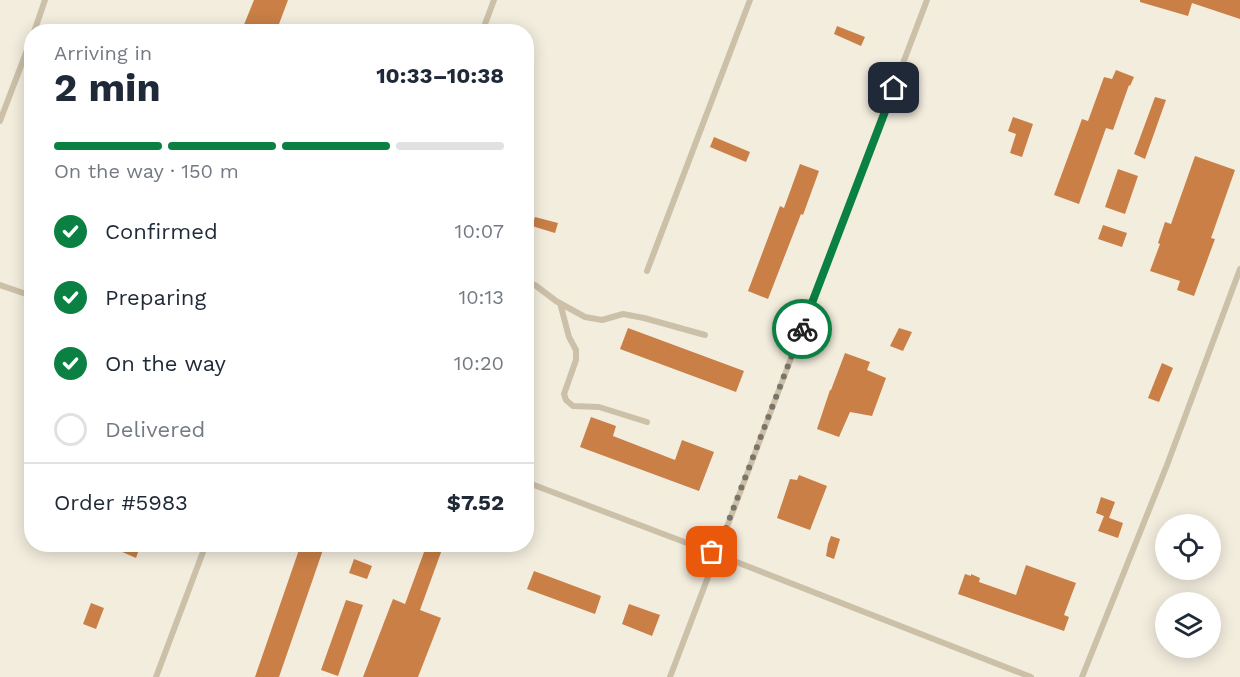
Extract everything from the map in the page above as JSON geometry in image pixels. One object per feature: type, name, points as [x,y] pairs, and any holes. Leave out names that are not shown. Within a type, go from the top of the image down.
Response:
[{"type":"lane","points":[[37,24],[45,0]]},
{"type":"lane","points":[[485,24],[494,0]]},
{"type":"lane","points":[[647,270],[750,0]]},
{"type":"lane","points":[[670,677],[927,0]]},
{"type":"lane","points":[[0,121],[24,56]]},
{"type":"lane","points":[[1082,677],[1167,465],[1240,269]]},
{"type":"lane","points":[[0,285],[24,293]]},
{"type":"lane","points":[[534,285],[585,317],[602,320],[623,314],[705,335]]},
{"type":"lane","points":[[560,303],[569,337],[576,351],[576,360],[564,394],[566,400],[573,406],[599,407],[646,422]]},
{"type":"lane","points":[[534,485],[1031,677]]},
{"type":"lane","points":[[156,677],[203,552]]},
{"type":"building","points":[[254,0],[288,0],[279,24],[244,24]]},
{"type":"building","points":[[1140,0],[1240,0],[1240,19],[1192,3],[1188,16],[1140,2]]},
{"type":"building","points":[[837,26],[865,37],[861,46],[834,34]]},
{"type":"building","points":[[1116,70],[1134,77],[1113,130],[1106,128],[1079,204],[1054,195],[1082,119],[1088,121],[1104,77],[1112,79]]},
{"type":"building","points":[[1155,97],[1166,100],[1145,159],[1134,154]]},
{"type":"building","points":[[1013,117],[1033,124],[1022,157],[1010,153],[1016,134],[1008,131]]},
{"type":"building","points":[[714,137],[750,152],[746,162],[710,147]]},
{"type":"building","points":[[1195,156],[1235,170],[1211,238],[1215,239],[1194,296],[1177,290],[1180,281],[1150,271],[1165,222],[1171,224]]},
{"type":"building","points":[[800,164],[819,171],[768,299],[748,291],[780,206],[784,208]]},
{"type":"building","points":[[1118,169],[1138,176],[1125,214],[1105,207]]},
{"type":"building","points":[[535,217],[558,223],[555,233],[534,227]]},
{"type":"building","points":[[1103,225],[1127,233],[1122,247],[1098,239]]},
{"type":"building","points":[[628,328],[744,371],[736,392],[620,349]]},
{"type":"building","points":[[899,328],[912,332],[903,351],[890,346]]},
{"type":"building","points":[[845,353],[870,362],[867,370],[886,378],[872,416],[850,412],[839,437],[817,429]]},
{"type":"building","points":[[1162,363],[1173,368],[1159,402],[1148,398]]},
{"type":"building","points":[[591,417],[616,426],[613,436],[675,460],[682,440],[714,452],[699,491],[580,447]]},
{"type":"building","points":[[799,475],[827,486],[810,530],[777,518],[790,479],[797,480]]},
{"type":"building","points":[[1101,497],[1115,502],[1109,518],[1096,513]]},
{"type":"building","points":[[1104,516],[1123,523],[1118,538],[1098,531]]},
{"type":"building","points":[[831,536],[840,539],[834,559],[826,556]]},
{"type":"building","points":[[122,552],[138,552],[136,558]]},
{"type":"building","points":[[298,552],[322,552],[279,677],[255,677]]},
{"type":"building","points":[[424,552],[441,552],[420,610],[441,618],[418,677],[363,677],[393,599],[405,604]]},
{"type":"building","points":[[354,559],[372,566],[367,579],[349,573]]},
{"type":"building","points":[[1026,565],[1076,583],[1064,615],[1069,617],[1064,631],[958,594],[965,574],[971,576],[971,574],[980,578],[979,582],[1016,595]]},
{"type":"building","points":[[534,571],[601,596],[595,614],[527,589]]},
{"type":"building","points":[[346,600],[363,605],[338,676],[321,670]]},
{"type":"building","points":[[91,603],[104,608],[96,629],[83,624]]},
{"type":"building","points":[[629,604],[660,615],[652,636],[622,624]]},
{"type":"way so far","points":[[712,552],[716,554],[802,329]]},
{"type":"route","points":[[802,329],[894,88]]}]
